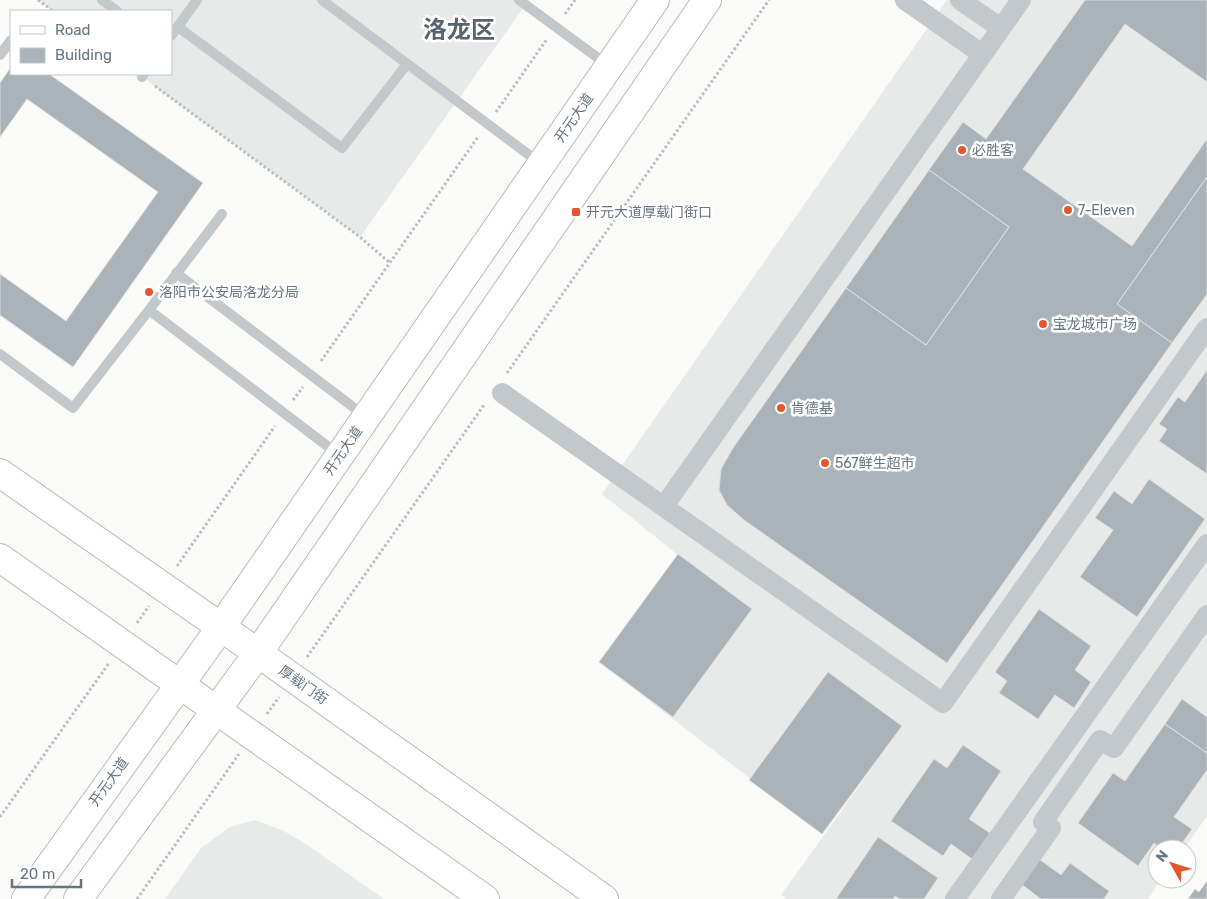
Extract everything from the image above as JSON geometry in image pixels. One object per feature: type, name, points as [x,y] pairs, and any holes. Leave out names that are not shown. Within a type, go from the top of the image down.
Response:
[{"type":"main road","name":"开元大道","points":[[26,899],[221,627],[655,0]]},
{"type":"main road","points":[[78,899],[215,709],[258,653],[707,0]]},
{"type":"main road","name":"厚载门街","points":[[0,473],[258,653],[604,899]]},
{"type":"main road","points":[[0,558],[485,899]]},
{"type":"street","points":[[905,0],[982,54]]},
{"type":"street","points":[[960,0],[1001,28]]},
{"type":"street","points":[[664,506],[1021,0]]},
{"type":"street","points":[[496,395],[664,506],[943,703],[1207,328]]},
{"type":"street","points":[[955,899],[1207,544]]},
{"type":"street","points":[[1001,899],[1051,828],[1043,822],[1100,740],[1114,748],[1207,615]]},
{"type":"lane","points":[[102,0],[116,10]]},
{"type":"lane","points":[[172,35],[196,0]]},
{"type":"lane","points":[[322,0],[542,164]]},
{"type":"lane","points":[[519,0],[610,66]]},
{"type":"lane","points":[[178,26],[342,148],[407,64]]},
{"type":"lane","points":[[0,55],[10,41]]},
{"type":"lane","points":[[0,354],[74,408],[222,214]]},
{"type":"lane","points":[[176,273],[367,417]]},
{"type":"lane","points":[[149,310],[340,455]]},
{"type":"path","points":[[38,0],[52,10]]},
{"type":"path","points":[[507,373],[769,0]]},
{"type":"path","points":[[143,75],[360,237],[390,263]]},
{"type":"path","points":[[137,899],[292,678],[496,395]]},
{"type":"shaded area","points":[[38,0],[529,0],[360,237],[139,75],[172,75],[172,10],[52,10]]},
{"type":"shaded area","points":[[947,0],[1207,0],[1207,816],[1191,839],[1147,839],[1147,889],[1155,889],[1148,899],[787,899],[781,895],[873,767],[822,834],[599,662],[678,555],[602,494]]},
{"type":"shaded area","points":[[255,820],[282,830],[303,842],[384,899],[165,899],[201,848],[230,827]]},
{"type":"building","name":"宝龙城市广场","points":[[1085,0],[1207,0],[1207,82],[1125,24],[1023,169],[1132,246],[1207,139],[1207,177],[1117,304],[1172,343],[947,663],[744,520],[727,505],[719,490],[721,469],[733,448],[846,288],[926,345],[1009,227],[929,170],[963,122],[986,139]]},
{"type":"building","points":[[10,68],[10,75],[50,75],[203,183],[73,367],[0,315],[0,274],[66,321],[158,192],[27,99],[0,137],[0,83]]},
{"type":"building","points":[[929,170],[1009,227],[926,345],[846,288]]},
{"type":"building","points":[[1207,177],[1207,294],[1172,343],[1117,304]]},
{"type":"building","points":[[1207,370],[1207,474],[1159,441],[1167,429],[1159,424],[1178,397],[1185,402]]},
{"type":"building","points":[[1149,479],[1205,519],[1137,617],[1080,577],[1113,530],[1095,518],[1114,491],[1132,504]]},
{"type":"building","points":[[678,554],[752,609],[673,717],[599,662]]},
{"type":"building","points":[[1039,609],[1091,646],[1075,670],[1091,682],[1074,708],[1055,695],[1038,719],[999,693],[1007,681],[995,672]]},
{"type":"building","points":[[828,672],[902,726],[822,834],[749,780]]},
{"type":"building","points":[[1182,699],[1207,717],[1207,753],[1165,724]]},
{"type":"building","points":[[1165,724],[1207,753],[1207,770],[1174,817],[1192,829],[1185,839],[1147,839],[1147,853],[1138,866],[1078,823],[1113,773],[1125,781]]},
{"type":"building","points":[[963,745],[1001,771],[969,819],[990,833],[972,859],[951,844],[943,856],[891,821],[934,759],[947,768]]},
{"type":"building","points":[[878,837],[938,878],[924,899],[900,899],[895,896],[893,899],[836,899]]},
{"type":"building","points":[[1039,859],[1061,875],[1070,863],[1109,891],[1104,899],[1041,899],[1021,884]]},
{"type":"building","points":[[1207,881],[1207,899],[1188,899],[1195,889],[1199,892]]},
{"type":"place","name":"必胜客","points":[[962,150]]},
{"type":"place","name":"7-Eleven","points":[[1068,210]]},
{"type":"place","name":"开元大道厚载门街口","points":[[576,212]]},
{"type":"place","name":"洛阳市公安局洛龙分局","points":[[149,292]]},
{"type":"place","name":"宝龙城市广场","points":[[1043,324]]},
{"type":"place","name":"肯德基","points":[[781,408]]},
{"type":"place","name":"567鲜生超市","points":[[825,463]]},
{"type":"district","name":"洛龙区","points":[[459,30]]}]
